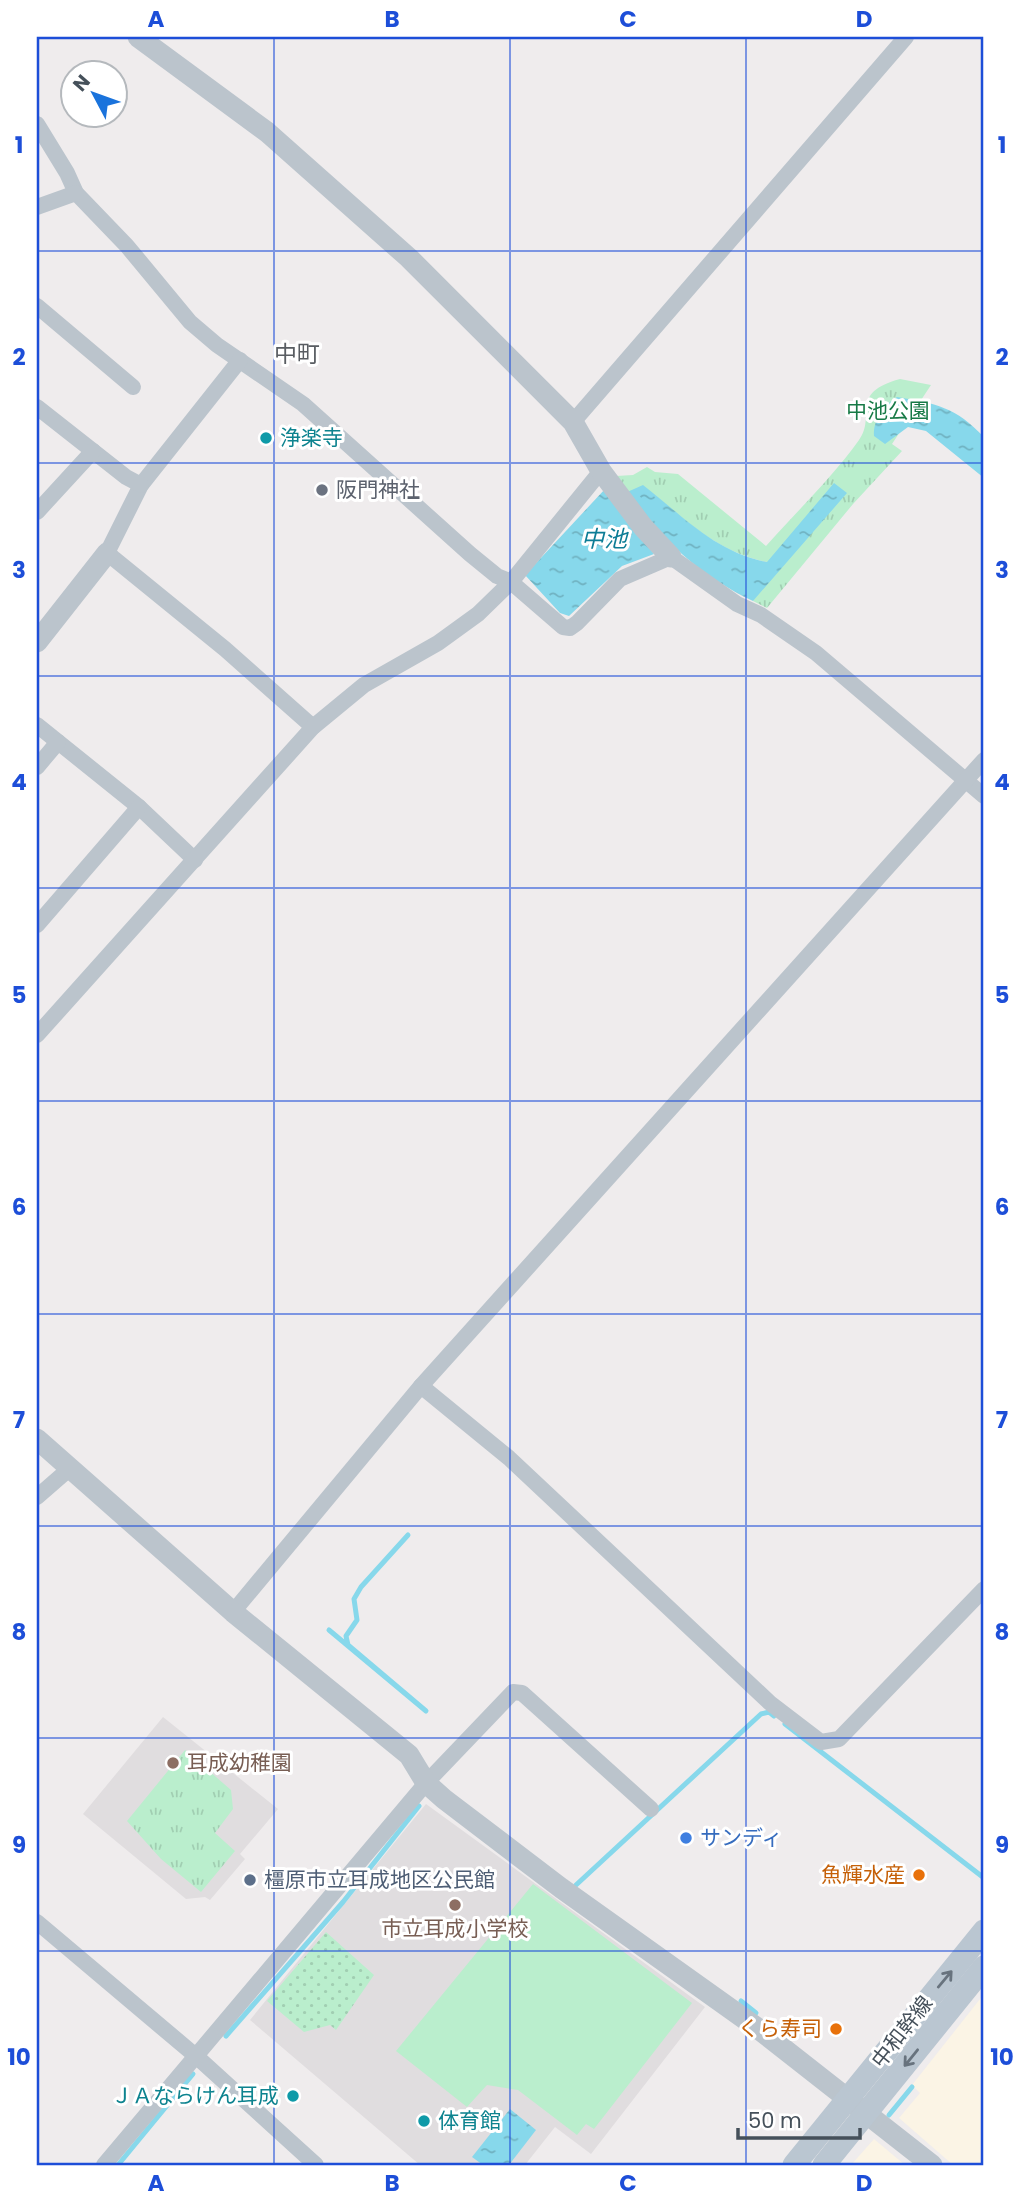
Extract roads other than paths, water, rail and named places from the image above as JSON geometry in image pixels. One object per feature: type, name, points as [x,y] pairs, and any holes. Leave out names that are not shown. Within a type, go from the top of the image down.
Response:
[{"type":"main road","name":"中和幹線","points":[[824,2165],[857,2106],[984,1931]]},
{"type":"main road","name":"中和幹線","points":[[794,2165],[857,2106],[984,1967]]},
{"type":"street","points":[[138,37],[267,132],[409,258],[573,422],[601,471],[671,557],[737,604],[761,615],[816,653],[984,796]]},
{"type":"street","points":[[573,422],[906,37]]},
{"type":"street","points":[[37,124],[76,193],[127,246],[190,322],[303,404],[470,554],[497,576],[511,582],[557,622],[570,628],[620,579],[671,557]]},
{"type":"street","points":[[37,208],[76,193]]},
{"type":"street","points":[[37,306],[133,387]]},
{"type":"street","points":[[37,642],[107,553],[141,485],[240,360]]},
{"type":"street","points":[[37,407],[141,485]]},
{"type":"street","points":[[37,512],[93,451]]},
{"type":"street","points":[[37,1035],[313,727],[374,679],[451,635],[478,614],[511,582],[601,471]]},
{"type":"street","points":[[107,553],[225,649],[313,727]]},
{"type":"street","points":[[37,725],[139,807],[195,860]]},
{"type":"street","points":[[37,767],[58,742]]},
{"type":"street","points":[[233,1612],[421,1386],[984,761]]},
{"type":"street","points":[[37,925],[139,807]]},
{"type":"street","points":[[421,1386],[509,1458],[770,1703],[821,1742],[839,1739],[984,1589]]},
{"type":"street","points":[[37,1439],[68,1470],[233,1612],[409,1755],[426,1783],[551,1881],[756,2027],[932,2165]]},
{"type":"street","points":[[37,1497],[68,1470]]},
{"type":"street","points":[[104,2165],[426,1783],[513,1692],[522,1693],[651,1810]]},
{"type":"street","points":[[37,1922],[197,2057],[316,2165]]},
{"type":"water","points":[[897,397],[945,408],[974,427],[984,437],[984,478],[926,431],[908,427],[885,444],[874,436],[875,424],[880,414]]},
{"type":"water","points":[[834,483],[847,493],[753,601],[698,567],[654,526],[625,493],[643,485],[715,541],[748,557],[767,562]]},
{"type":"water","name":"中池","points":[[605,489],[654,554],[622,566],[569,616],[560,613],[525,575]]},
{"type":"water","points":[[510,2109],[536,2130],[509,2165],[483,2165],[472,2157]]},
{"type":"waterway","points":[[329,1630],[426,1711],[348,1645],[346,1636],[357,1620],[354,1599],[361,1587],[408,1535]]},
{"type":"waterway","points":[[576,1885],[761,1714],[769,1712],[774,1716]]},
{"type":"waterway","points":[[785,1724],[984,1878]]},
{"type":"waterway","points":[[226,2036],[343,1902],[419,1806]]},
{"type":"waterway","points":[[741,2001],[756,2013]]},
{"type":"waterway","points":[[118,2165],[193,2074]]},
{"type":"waterway","points":[[889,2115],[912,2087]]},
{"type":"place","name":"浄楽寺","points":[[266,438]]},
{"type":"place","name":"阪門神社","points":[[322,490]]},
{"type":"place","name":"耳成幼稚園","points":[[173,1763]]},
{"type":"place","name":"サンディ","points":[[686,1838]]},
{"type":"place","name":"魚輝水産","points":[[919,1875]]},
{"type":"place","name":"橿原市立耳成地区公民館","points":[[250,1880]]},
{"type":"place","name":"市立耳成小学校","points":[[455,1905]]},
{"type":"place","name":"くら寿司","points":[[836,2029]]},
{"type":"place","name":"ＪＡならけん耳成","points":[[293,2096]]},
{"type":"place","name":"体育館","points":[[424,2121]]},
{"type":"district","name":"中町","points":[[297,354]]},
{"type":"park label","name":"中池公園","points":[[888,411]]}]
